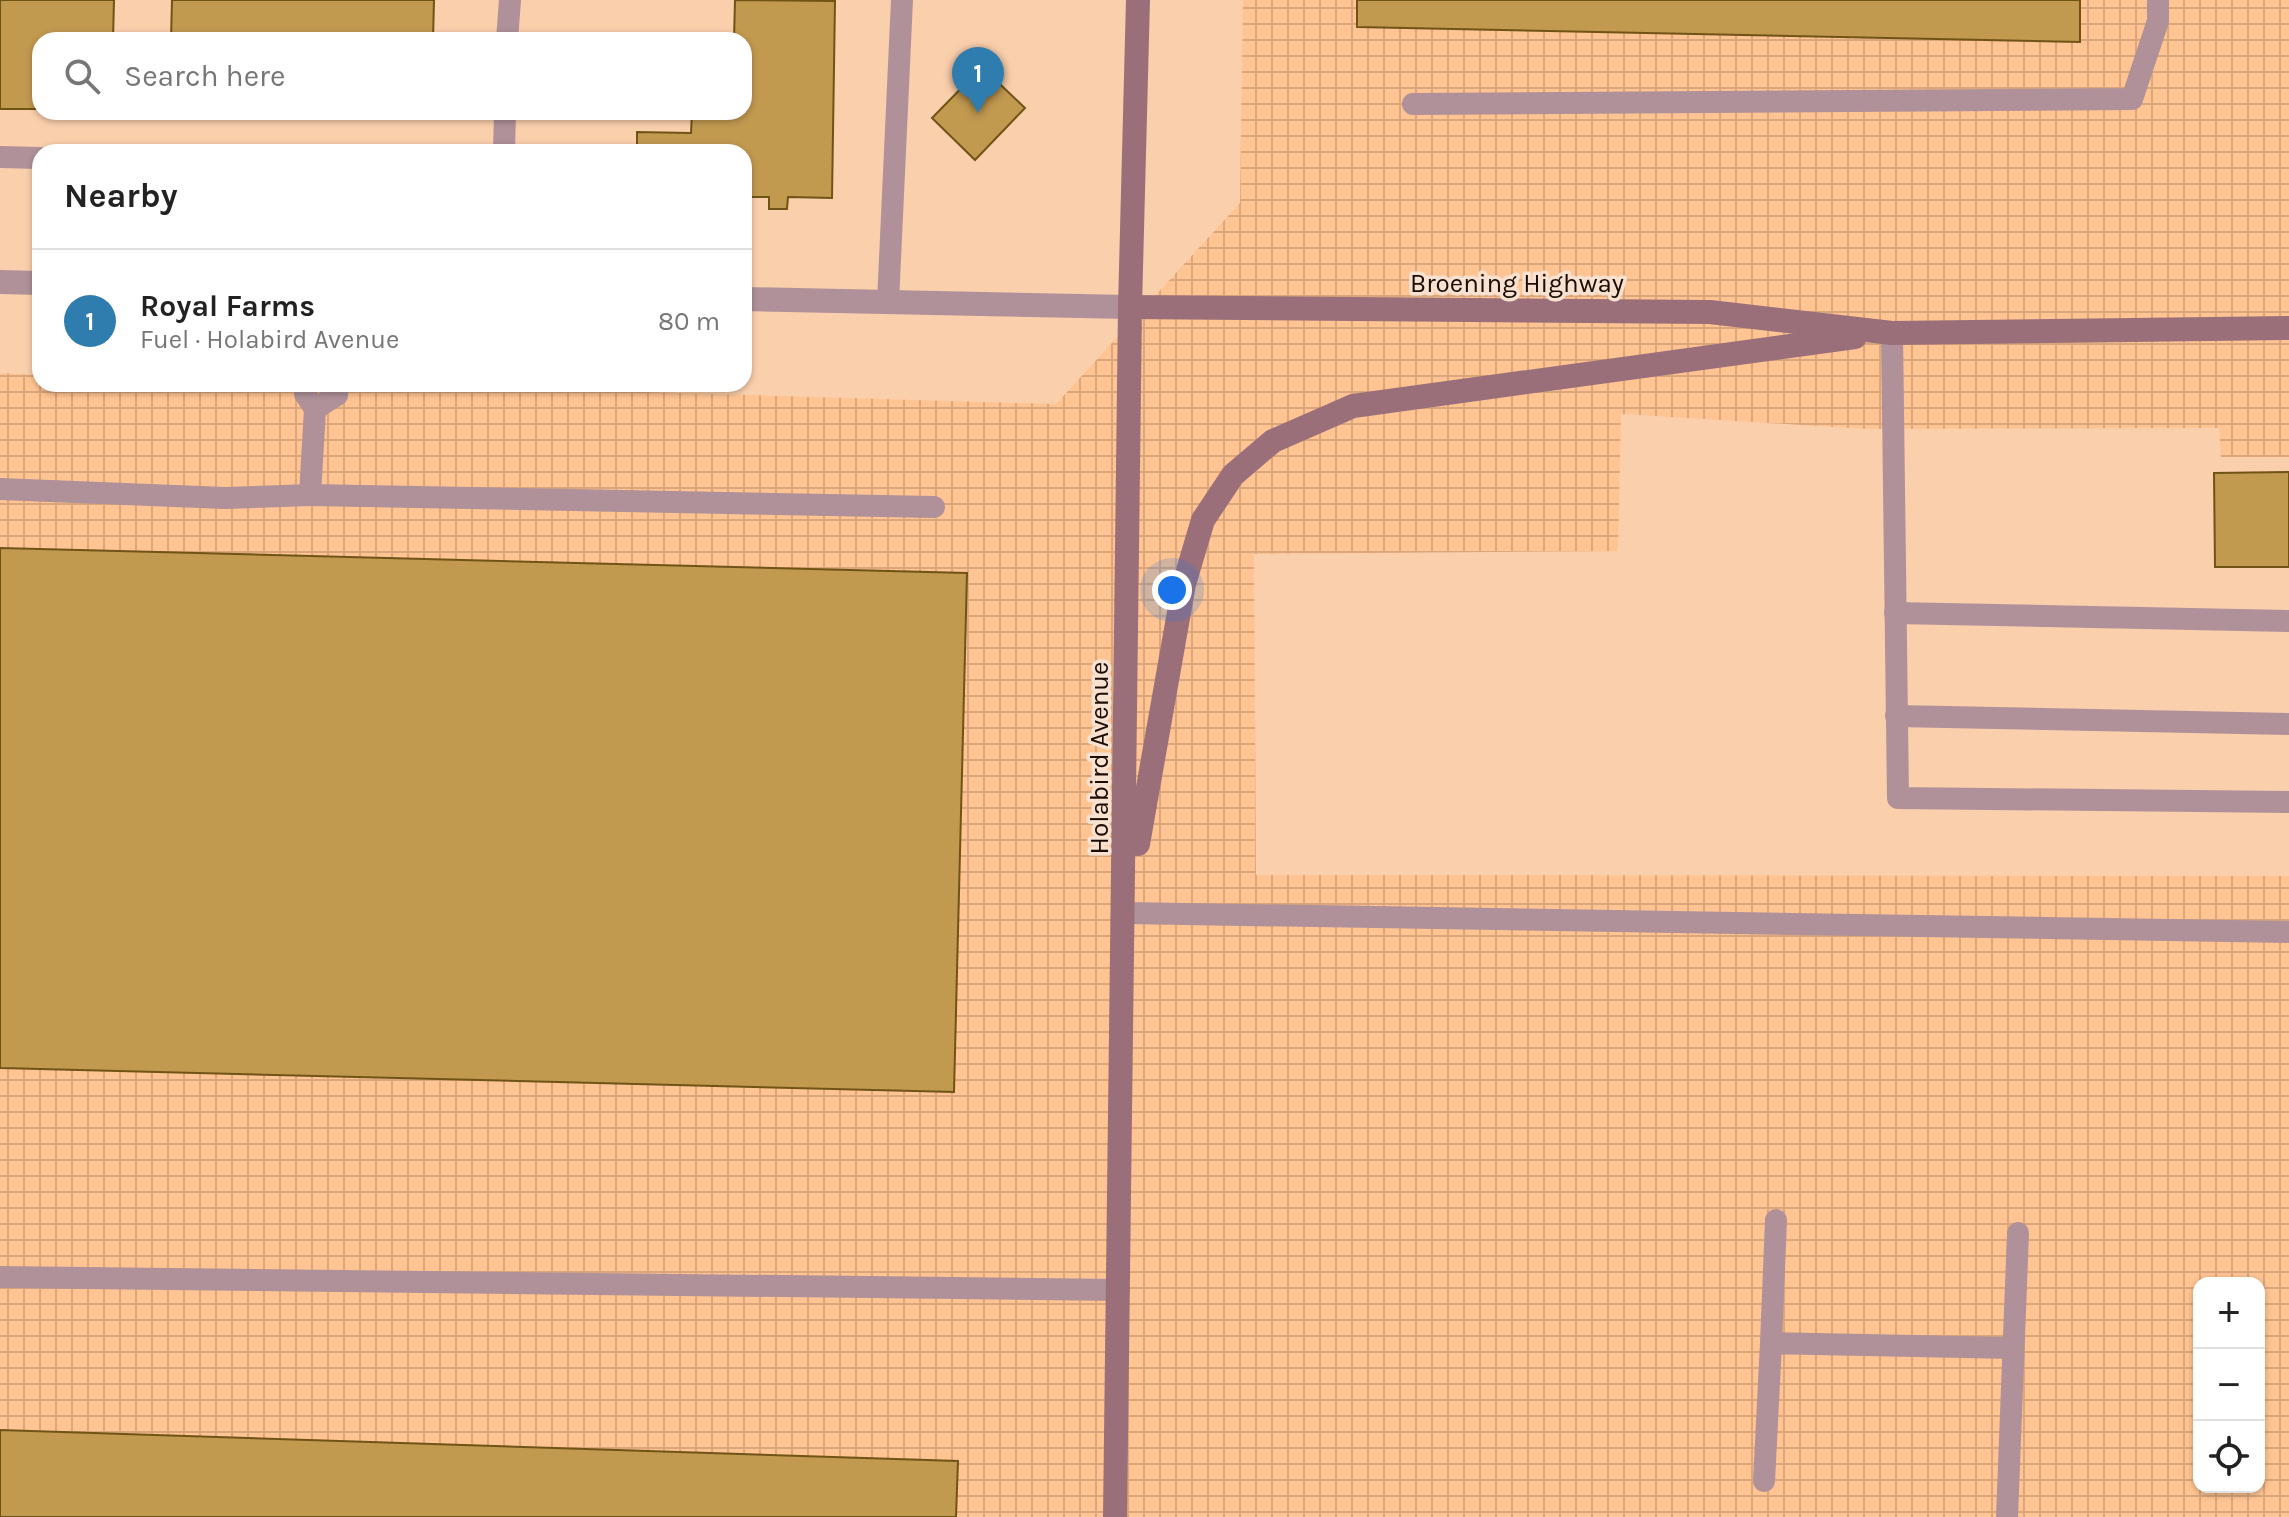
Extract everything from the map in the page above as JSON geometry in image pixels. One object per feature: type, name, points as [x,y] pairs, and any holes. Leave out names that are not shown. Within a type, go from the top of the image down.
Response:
[{"type":"main road","name":"Holabird Avenue","points":[[1115,1517],[1125,913],[1130,307],[1138,0]]},
{"type":"main road","name":"Broening Highway","points":[[1130,307],[1710,312],[1892,333],[2289,328]]},
{"type":"main road","points":[[1125,913],[1184,584],[1203,520],[1233,475],[1273,441],[1353,406],[1892,333]]},
{"type":"street","points":[[0,282],[32,283]]},
{"type":"street","name":"Broening Highway","points":[[752,299],[1130,307]]},
{"type":"lane","points":[[508,32],[510,0]]},
{"type":"lane","points":[[888,302],[902,0]]},
{"type":"lane","points":[[1413,104],[2132,99],[2158,21],[2158,0]]},
{"type":"lane","points":[[504,144],[505,120]]},
{"type":"lane","points":[[0,157],[32,158]]},
{"type":"lane","points":[[1892,333],[1898,798],[2289,802]]},
{"type":"lane","points":[[305,392],[315,409],[310,495]]},
{"type":"lane","points":[[315,409],[337,392]]},
{"type":"lane","points":[[0,489],[225,498],[310,495],[934,507]]},
{"type":"lane","points":[[1895,613],[2289,621]]},
{"type":"lane","points":[[1896,716],[2289,724]]},
{"type":"lane","points":[[1125,913],[2289,932]]},
{"type":"lane","points":[[1764,1481],[1776,1220]]},
{"type":"lane","points":[[2007,1517],[2018,1233]]},
{"type":"lane","points":[[0,1277],[1119,1290]]},
{"type":"lane","points":[[1771,1343],[2013,1348]]},
{"type":"shaded area","points":[[1243,0],[2289,0],[2289,457],[2221,457],[2219,428],[1866,429],[1621,414],[1618,551],[1254,554],[1256,875],[2289,876],[2289,1517],[0,1517],[0,373],[32,375],[32,392],[643,392],[1056,404],[1240,203]]},
{"type":"building","points":[[0,0],[114,0],[113,32],[32,32],[32,109],[0,109]]},
{"type":"building","points":[[172,0],[434,0],[433,32],[171,32]]},
{"type":"building","points":[[735,0],[835,1],[832,198],[788,197],[787,209],[769,209],[769,197],[752,197],[752,144],[637,144],[637,132],[691,133],[692,120],[752,120],[752,32],[734,32]]},
{"type":"building","points":[[1357,0],[2080,0],[2080,42],[1357,27]]},
{"type":"building","points":[[982,67],[1025,108],[975,160],[932,118]]},
{"type":"building","points":[[2289,472],[2289,567],[2215,567],[2214,473]]},
{"type":"building","points":[[0,548],[967,573],[954,1092],[0,1068]]},
{"type":"building","points":[[0,1430],[958,1461],[956,1517],[0,1517]]},
{"type":"place","name":"Royal Farms","points":[[978,113]]}]
